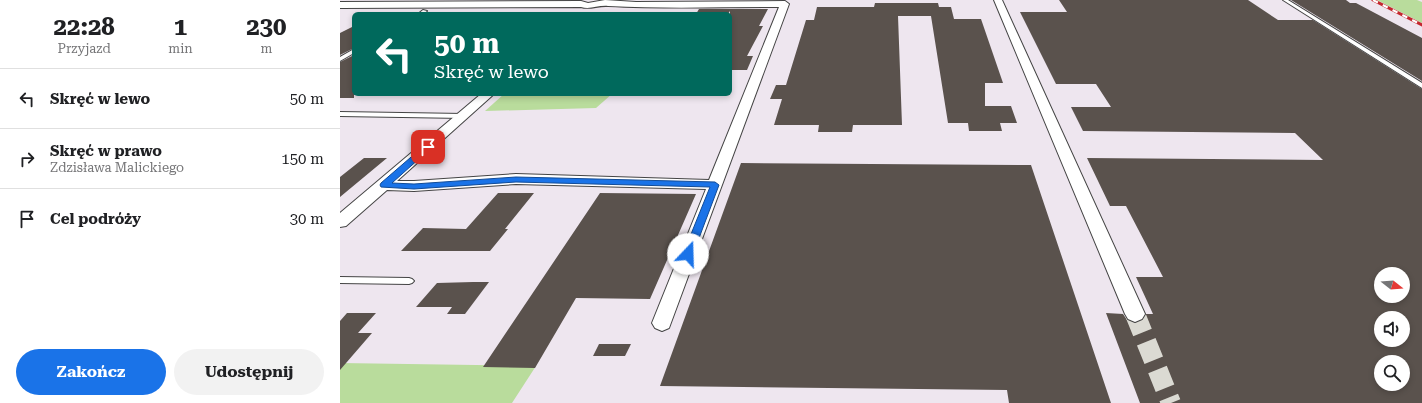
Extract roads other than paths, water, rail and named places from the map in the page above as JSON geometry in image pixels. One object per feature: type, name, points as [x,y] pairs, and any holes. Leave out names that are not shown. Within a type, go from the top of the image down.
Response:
[{"type":"street","points":[[998,0],[1135,314]]},
{"type":"street","points":[[340,6],[442,2],[584,5],[603,3],[636,5],[785,4],[662,323]]},
{"type":"street","points":[[340,222],[486,96]]},
{"type":"street","points":[[384,185],[414,186],[516,179],[715,185]]},
{"type":"lane","points":[[1285,0],[1422,86]]},
{"type":"lane","points":[[340,59],[352,52]]},
{"type":"lane","points":[[340,114],[464,116]]},
{"type":"lane","points":[[340,280],[409,281]]},
{"type":"tunnel","points":[[1135,314],[1171,403]]},
{"type":"railway","points":[[1373,0],[1422,25]]}]
